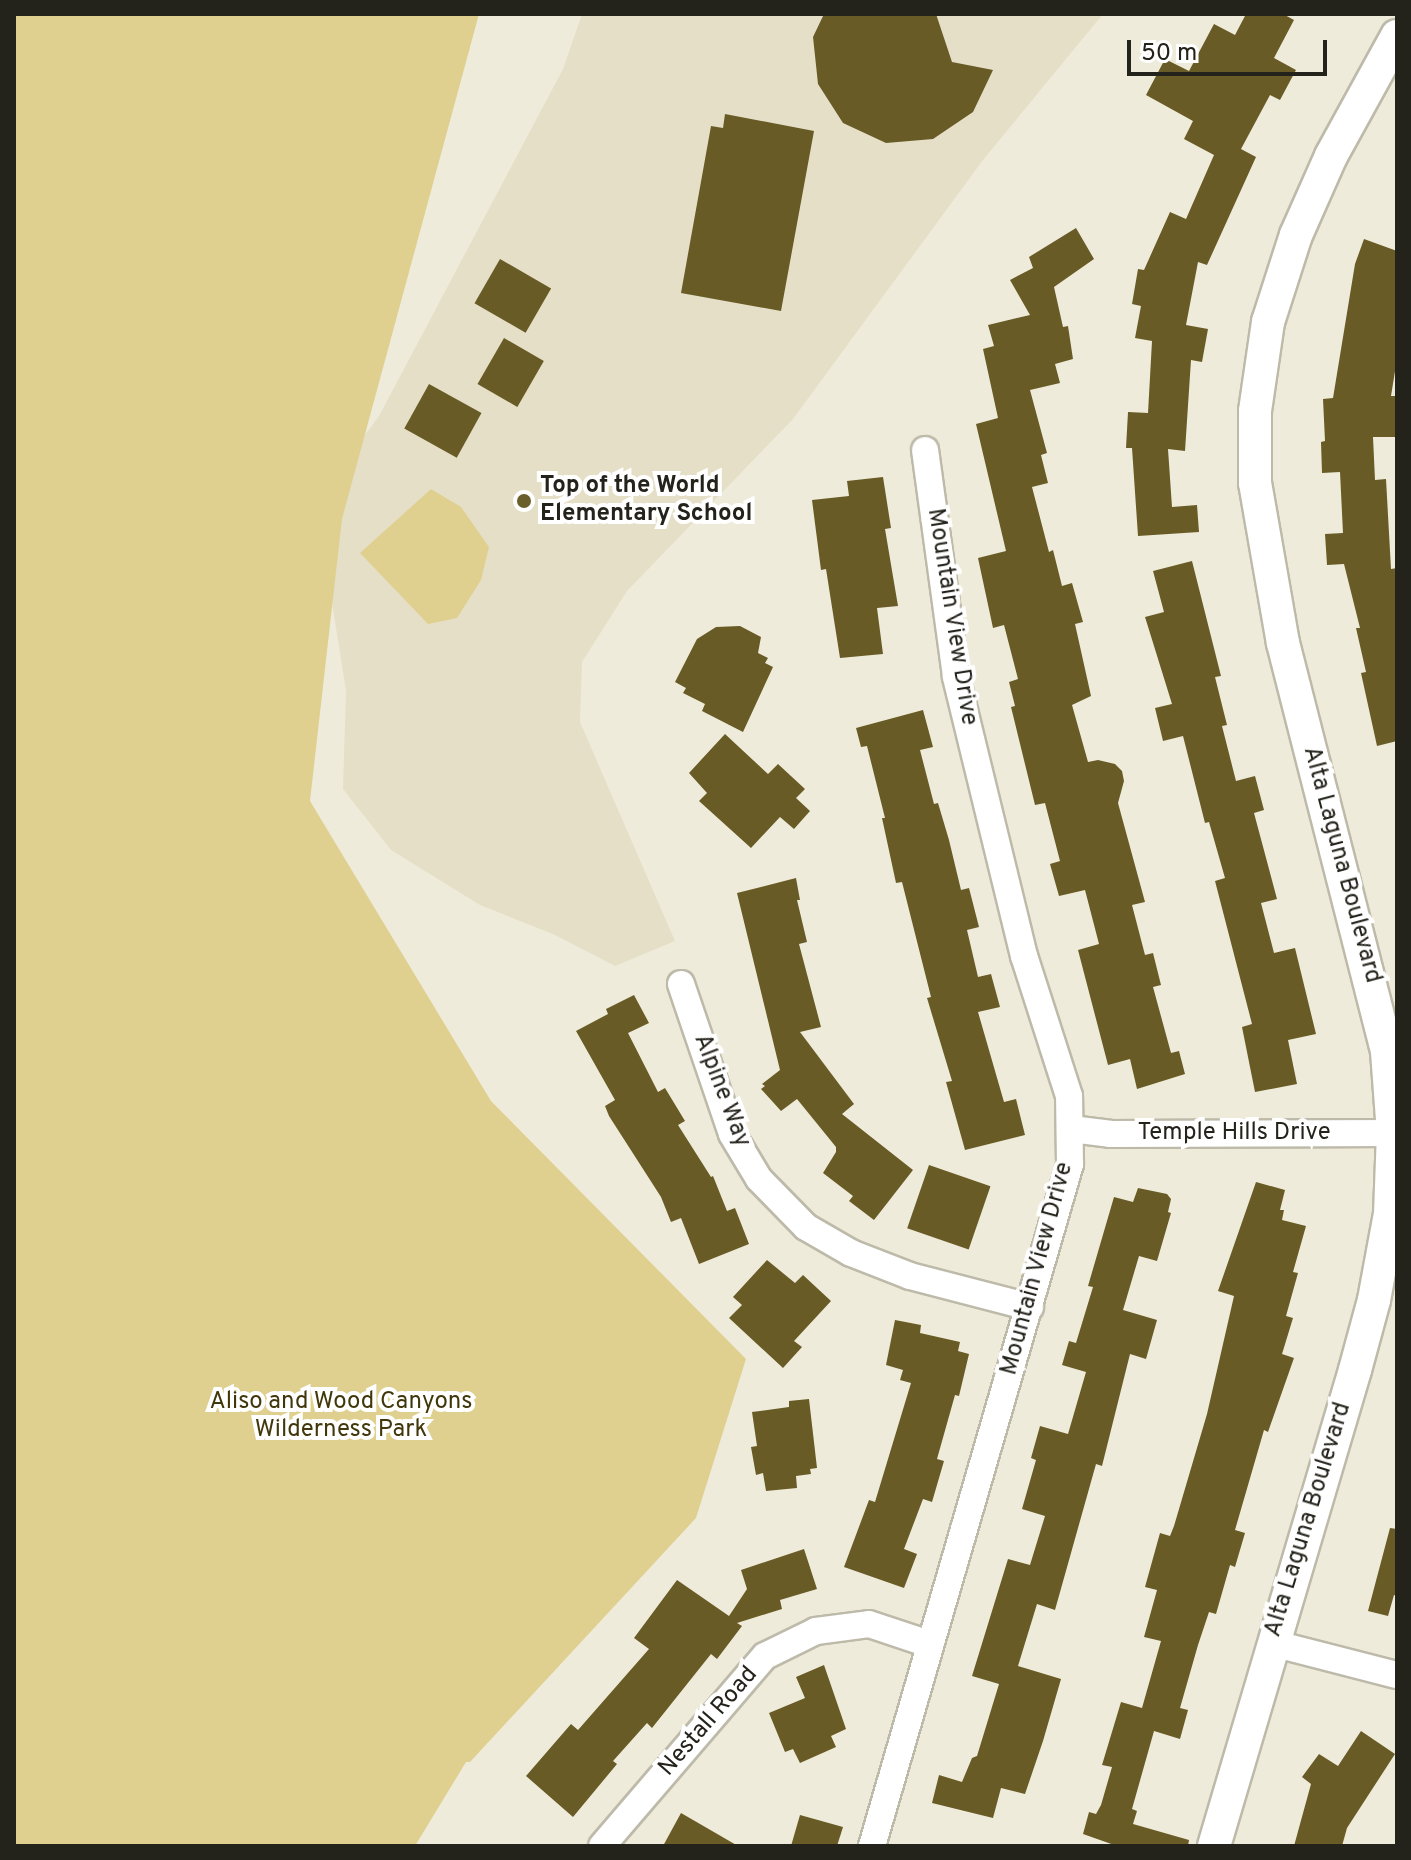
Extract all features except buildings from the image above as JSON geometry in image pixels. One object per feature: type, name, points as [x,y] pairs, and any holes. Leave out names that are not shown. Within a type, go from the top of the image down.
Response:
[{"type":"main road","name":"Alta Laguna Boulevard","points":[[1214,1846],[1374,1300],[1390,1214],[1395,1133],[1382,1025],[1283,643],[1255,483],[1255,411],[1268,322],[1296,235],[1331,156],[1397,36]]},
{"type":"street","name":"Mountain View Drive","points":[[872,1846],[929,1644],[1062,1203],[1070,1164],[1069,1096],[1024,956],[956,676],[925,450]]},
{"type":"street","name":"Alpine Way","points":[[681,984],[732,1134],[759,1179],[806,1227],[851,1253],[910,1276],[1030,1307]]},
{"type":"street","name":"Temple Hills Drive","points":[[1071,1129],[1110,1134],[1395,1133]]},
{"type":"street","name":"Nestall Road","points":[[602,1846],[765,1656],[816,1631],[869,1624],[929,1644]]},
{"type":"street","points":[[1272,1643],[1397,1675]]},
{"type":"shaded area","name":"Top of the World Elementary School","points":[[582,14],[1103,14],[983,160],[793,419],[627,591],[582,662],[580,722],[675,941],[615,966],[555,935],[480,905],[391,850],[343,789],[346,691],[330,590],[333,478],[379,416],[563,69]]},
{"type":"green space","name":"Aliso and Wood Canyons Wilderness Park","points":[[14,14],[479,14],[342,519],[310,801],[491,1101],[746,1359],[696,1518],[470,1762],[466,1762],[415,1846],[14,1846]]},
{"type":"green space","points":[[431,489],[461,507],[489,547],[481,580],[457,618],[428,624],[360,553]]},
{"type":"place","name":"Top of the World Elementary School","points":[[524,501]]}]
